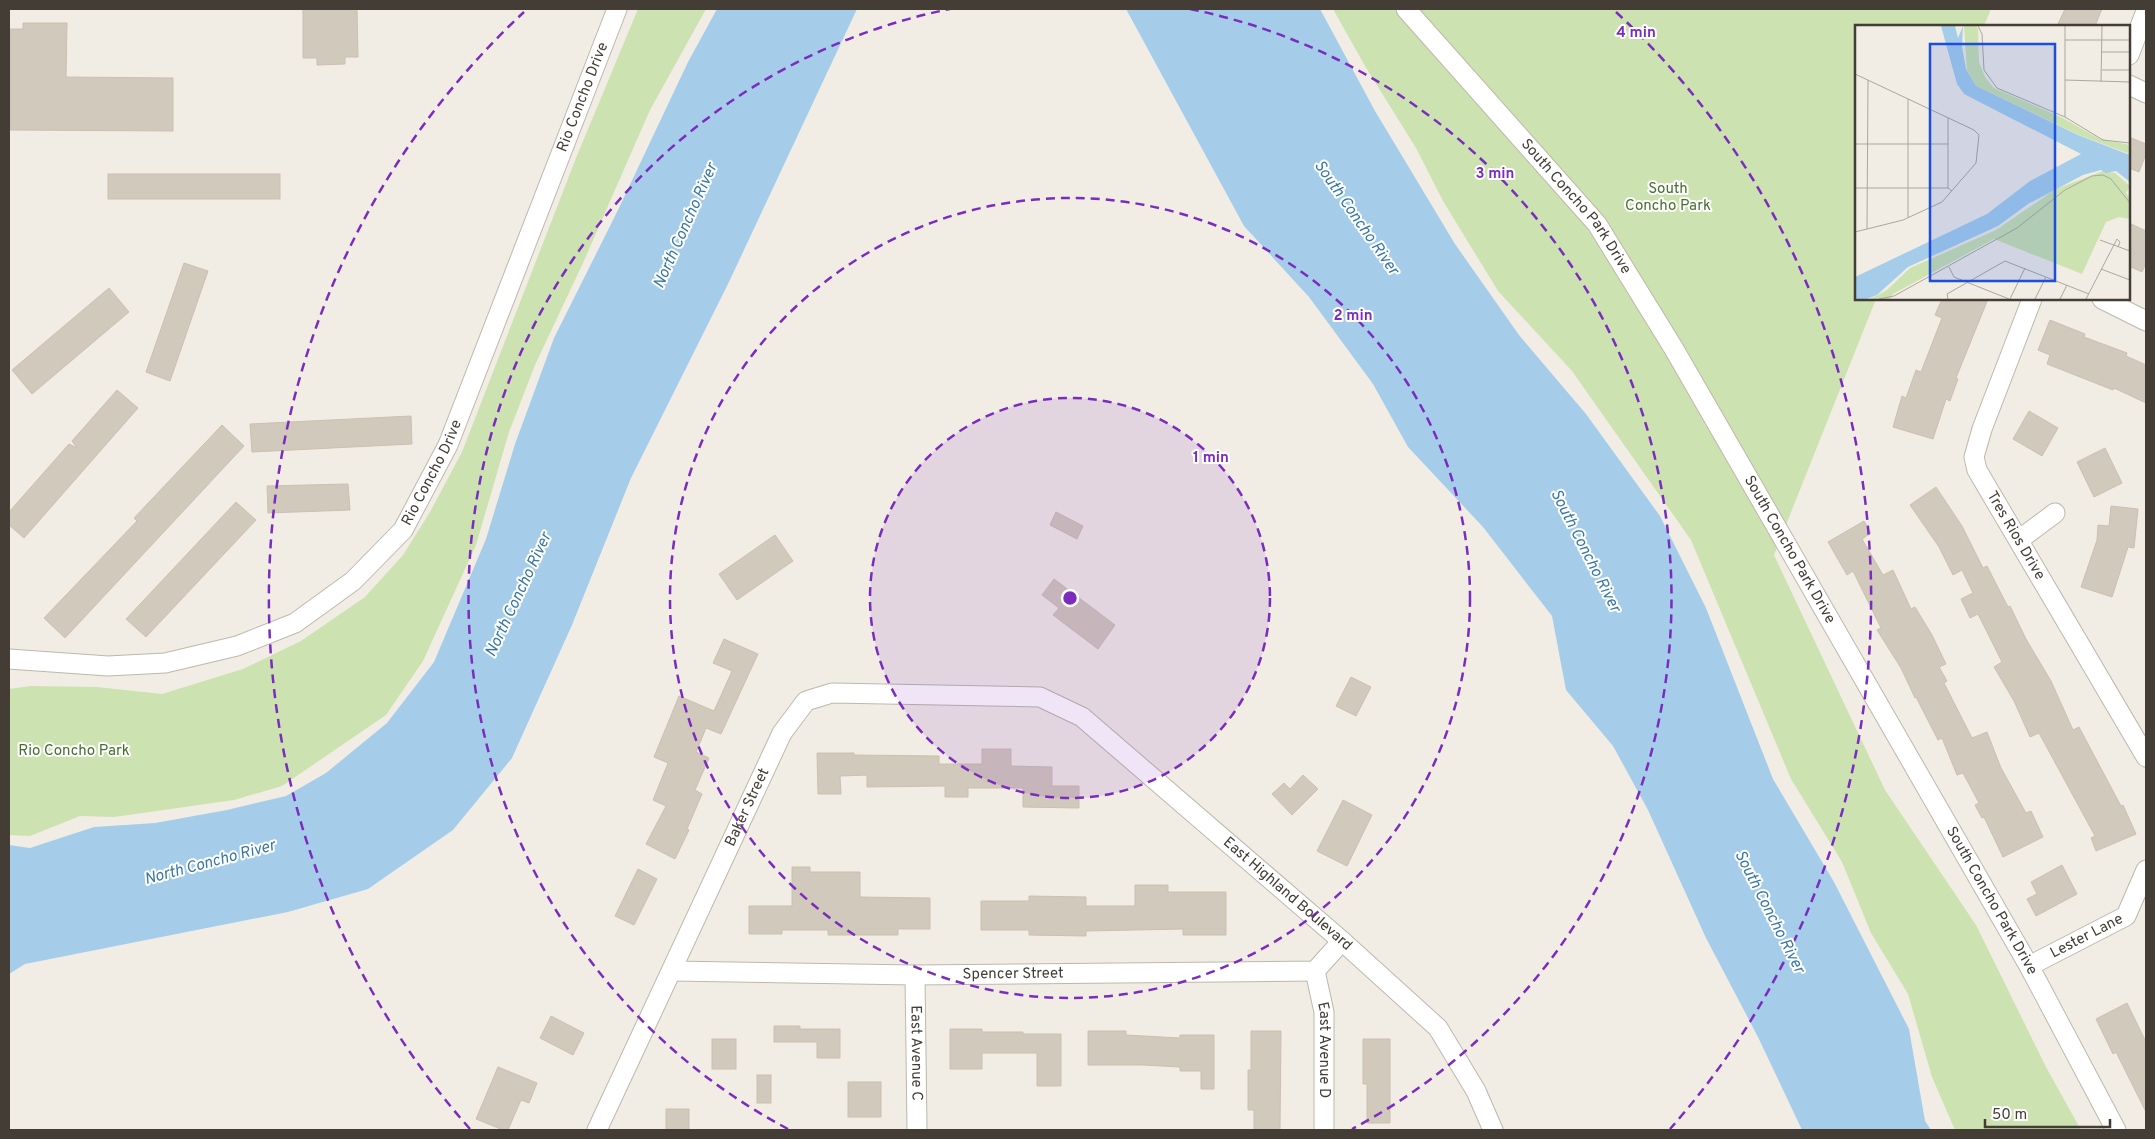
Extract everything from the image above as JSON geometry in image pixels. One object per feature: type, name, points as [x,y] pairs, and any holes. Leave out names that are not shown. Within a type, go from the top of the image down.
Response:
[{"type":"street","name":"Rio Concho Drive","points":[[9,659],[108,666],[165,663],[237,646],[295,623],[353,581],[402,530],[448,446],[616,9]]},
{"type":"street","name":"South Concho Park Drive","points":[[1406,9],[1597,224],[1674,349],[2029,966],[2116,1130]]},
{"type":"street","points":[[2130,53],[2146,11]]},
{"type":"street","points":[[2130,85],[2146,93]]},
{"type":"street","name":"Tres Rios Drive","points":[[2032,300],[1982,429],[1974,457],[1977,470],[2020,539],[2146,757]]},
{"type":"street","points":[[2104,300],[2146,320]]},
{"type":"street","points":[[2020,539],[2055,513]]},
{"type":"street","name":"Baker Street","points":[[597,1130],[782,733],[806,701],[832,693],[1040,697]]},
{"type":"street","name":"East Highland Boulevard","points":[[1040,697],[1082,717],[1342,941],[1438,1028],[1476,1091],[1493,1130]]},
{"type":"street","name":"Lester Lane","points":[[2029,966],[2126,916],[2146,870]]},
{"type":"street","points":[[1315,972],[1342,941]]},
{"type":"street","name":"Spencer Street","points":[[672,972],[915,974],[1315,972]]},
{"type":"street","name":"East Avenue D","points":[[1315,972],[1324,1012],[1324,1130]]},
{"type":"street","name":"East Avenue C","points":[[915,974],[916,1130]]},
{"type":"green space","name":"Rio Concho Park","points":[[638,9],[706,9],[650,110],[583,263],[535,365],[509,432],[476,545],[423,661],[386,715],[282,786],[234,800],[114,817],[80,816],[30,836],[9,835],[9,689],[31,686],[97,687],[162,694],[243,669],[301,641],[365,597],[403,555],[430,512],[462,452],[576,158]]},
{"type":"green space","name":"South Concho Park","points":[[1333,9],[1991,9],[1984,25],[1855,25],[1855,300],[1876,300],[1774,555],[1885,790],[1976,925],[2046,1067],[2081,1130],[1955,1130],[1932,1077],[1908,994],[1871,933],[1842,862],[1791,779],[1691,540],[1572,371],[1498,291],[1443,201],[1416,148],[1365,66]]},
{"type":"water","name":"North Concho River","points":[[717,9],[857,9],[728,284],[631,478],[572,625],[512,758],[453,830],[368,889],[288,912],[25,964],[9,974],[9,845],[30,848],[94,827],[155,823],[227,810],[286,796],[326,773],[387,723],[434,662],[486,539],[515,444],[554,338],[618,210],[688,62]]},
{"type":"water","name":"South Concho River","points":[[1126,9],[1320,9],[1375,111],[1455,244],[1519,335],[1586,414],[1660,516],[1706,608],[1773,779],[1834,882],[1909,1029],[1925,1121],[1931,1130],[1802,1130],[1758,1037],[1706,938],[1648,810],[1613,746],[1566,690],[1552,616],[1483,527],[1408,447],[1373,384],[1309,297],[1244,226]]},
{"type":"building","points":[[303,9],[357,9],[358,57],[345,57],[345,64],[317,65],[317,58],[303,58]]},
{"type":"building","points":[[2065,9],[2102,9],[2095,25],[2057,25]]},
{"type":"building","points":[[23,23],[67,23],[66,77],[173,78],[173,131],[10,130],[10,29],[23,29]]},
{"type":"building","points":[[2130,137],[2146,144],[2146,154],[2139,172],[2130,168]]},
{"type":"building","points":[[108,174],[280,174],[280,199],[108,199]]},
{"type":"building","points":[[2130,223],[2146,231],[2146,263],[2142,272],[2130,266]]},
{"type":"building","points":[[184,263],[208,271],[170,381],[146,372]]},
{"type":"building","points":[[109,288],[129,312],[32,394],[12,370]]},
{"type":"building","points":[[1942,300],[1988,300],[1956,378],[1958,379],[1950,401],[1946,399],[1933,439],[1893,427],[1902,396],[1906,398],[1916,370],[1921,372],[1942,318],[1935,315]]},
{"type":"building","points":[[2050,320],[2085,334],[2084,337],[2127,353],[2126,356],[2146,365],[2146,403],[2114,388],[2113,390],[2047,364],[2050,355],[2038,350]]},
{"type":"building","points":[[117,390],[138,408],[24,538],[9,525],[9,512],[69,444],[77,448],[72,441]]},
{"type":"building","points":[[2029,411],[2058,428],[2042,456],[2013,439]]},
{"type":"building","points":[[411,416],[412,444],[252,452],[250,424]]},
{"type":"building","points":[[222,425],[244,446],[65,638],[44,618],[137,521],[134,518]]},
{"type":"building","points":[[2105,448],[2122,483],[2094,497],[2077,462]]},
{"type":"building","points":[[348,484],[350,510],[268,513],[267,486]]},
{"type":"building","points":[[1936,487],[1962,526],[1983,568],[1987,566],[2008,607],[2010,606],[2026,639],[2051,681],[2073,730],[2079,727],[2121,806],[2123,805],[2136,834],[2096,851],[2091,838],[2095,836],[2039,733],[2030,737],[2014,701],[1994,667],[2002,662],[1978,614],[1970,618],[1961,599],[1973,593],[1962,570],[1953,575],[1939,547],[1910,505]]},
{"type":"building","points":[[236,502],[256,520],[146,637],[126,619]]},
{"type":"building","points":[[2111,506],[2138,509],[2134,548],[2128,547],[2112,597],[2081,587],[2097,540],[2098,525],[2109,526]]},
{"type":"building","points":[[1056,512],[1083,526],[1077,539],[1050,525]]},
{"type":"building","points":[[1864,521],[1871,533],[1862,539],[1883,575],[1893,570],[1911,609],[1915,607],[1932,635],[1946,664],[1939,667],[1947,681],[1944,683],[1972,738],[1987,732],[2001,768],[2026,813],[2031,811],[2043,837],[2003,857],[1984,817],[1982,818],[1975,805],[1979,803],[1963,773],[1957,775],[1942,738],[1938,740],[1901,668],[1877,630],[1881,628],[1853,571],[1847,575],[1828,542]]},
{"type":"building","points":[[775,535],[793,561],[737,600],[719,574]]},
{"type":"building","points":[[1054,579],[1115,625],[1098,649],[1053,615],[1059,608],[1042,595]]},
{"type":"building","points":[[724,639],[758,654],[721,734],[706,728],[696,752],[709,758],[695,790],[702,794],[687,829],[689,830],[675,859],[646,844],[666,806],[653,800],[668,763],[654,757],[679,696],[714,711],[732,671],[713,663]]},
{"type":"building","points":[[1351,677],[1371,687],[1356,716],[1336,706]]},
{"type":"building","points":[[982,749],[1011,749],[1011,766],[1052,767],[1052,786],[1079,786],[1079,808],[1023,807],[1023,788],[968,788],[968,797],[945,797],[945,786],[867,787],[867,775],[840,776],[841,794],[818,794],[817,753],[939,756],[939,764],[982,764]]},
{"type":"building","points":[[1303,775],[1318,789],[1292,815],[1272,794],[1284,783],[1290,789]]},
{"type":"building","points":[[1343,800],[1372,815],[1347,866],[1317,851]]},
{"type":"building","points":[[2062,865],[2077,894],[2036,916],[2027,899],[2037,894],[2031,882]]},
{"type":"building","points":[[792,867],[810,867],[810,872],[860,872],[860,897],[930,898],[930,929],[898,929],[898,935],[828,935],[828,930],[782,930],[782,934],[749,934],[749,906],[792,906]]},
{"type":"building","points":[[638,869],[657,879],[634,925],[615,916]]},
{"type":"building","points":[[1135,885],[1168,885],[1168,892],[1226,892],[1226,935],[1183,935],[1183,929],[1086,931],[1086,936],[1029,935],[1029,930],[981,930],[981,901],[1029,901],[1029,896],[1086,897],[1086,906],[1135,906]]},
{"type":"building","points":[[2127,1003],[2146,1042],[2146,1112],[2116,1052],[2113,1054],[2096,1019]]},
{"type":"building","points":[[551,1016],[584,1033],[573,1055],[540,1038]]},
{"type":"building","points":[[774,1026],[800,1026],[800,1029],[840,1029],[840,1058],[817,1058],[817,1042],[774,1042]]},
{"type":"building","points":[[950,1029],[982,1029],[982,1032],[1023,1032],[1023,1034],[1061,1034],[1061,1086],[1037,1086],[1037,1053],[982,1053],[982,1069],[950,1069]]},
{"type":"building","points":[[1088,1031],[1126,1031],[1126,1035],[1180,1038],[1180,1035],[1214,1035],[1214,1089],[1201,1089],[1201,1071],[1180,1071],[1180,1067],[1088,1065]]},
{"type":"building","points":[[1251,1031],[1281,1031],[1280,1130],[1254,1130],[1254,1110],[1248,1110],[1248,1070],[1251,1070]]},
{"type":"building","points":[[712,1039],[736,1039],[736,1069],[712,1069]]},
{"type":"building","points":[[1363,1039],[1390,1039],[1390,1123],[1367,1123],[1367,1084],[1363,1084]]},
{"type":"building","points":[[498,1067],[537,1083],[529,1103],[521,1100],[508,1130],[503,1130],[476,1119]]},
{"type":"building","points":[[757,1075],[771,1075],[771,1103],[757,1103]]},
{"type":"building","points":[[848,1082],[881,1082],[881,1117],[848,1117]]},
{"type":"building","points":[[666,1109],[689,1109],[689,1130],[666,1130]]}]
